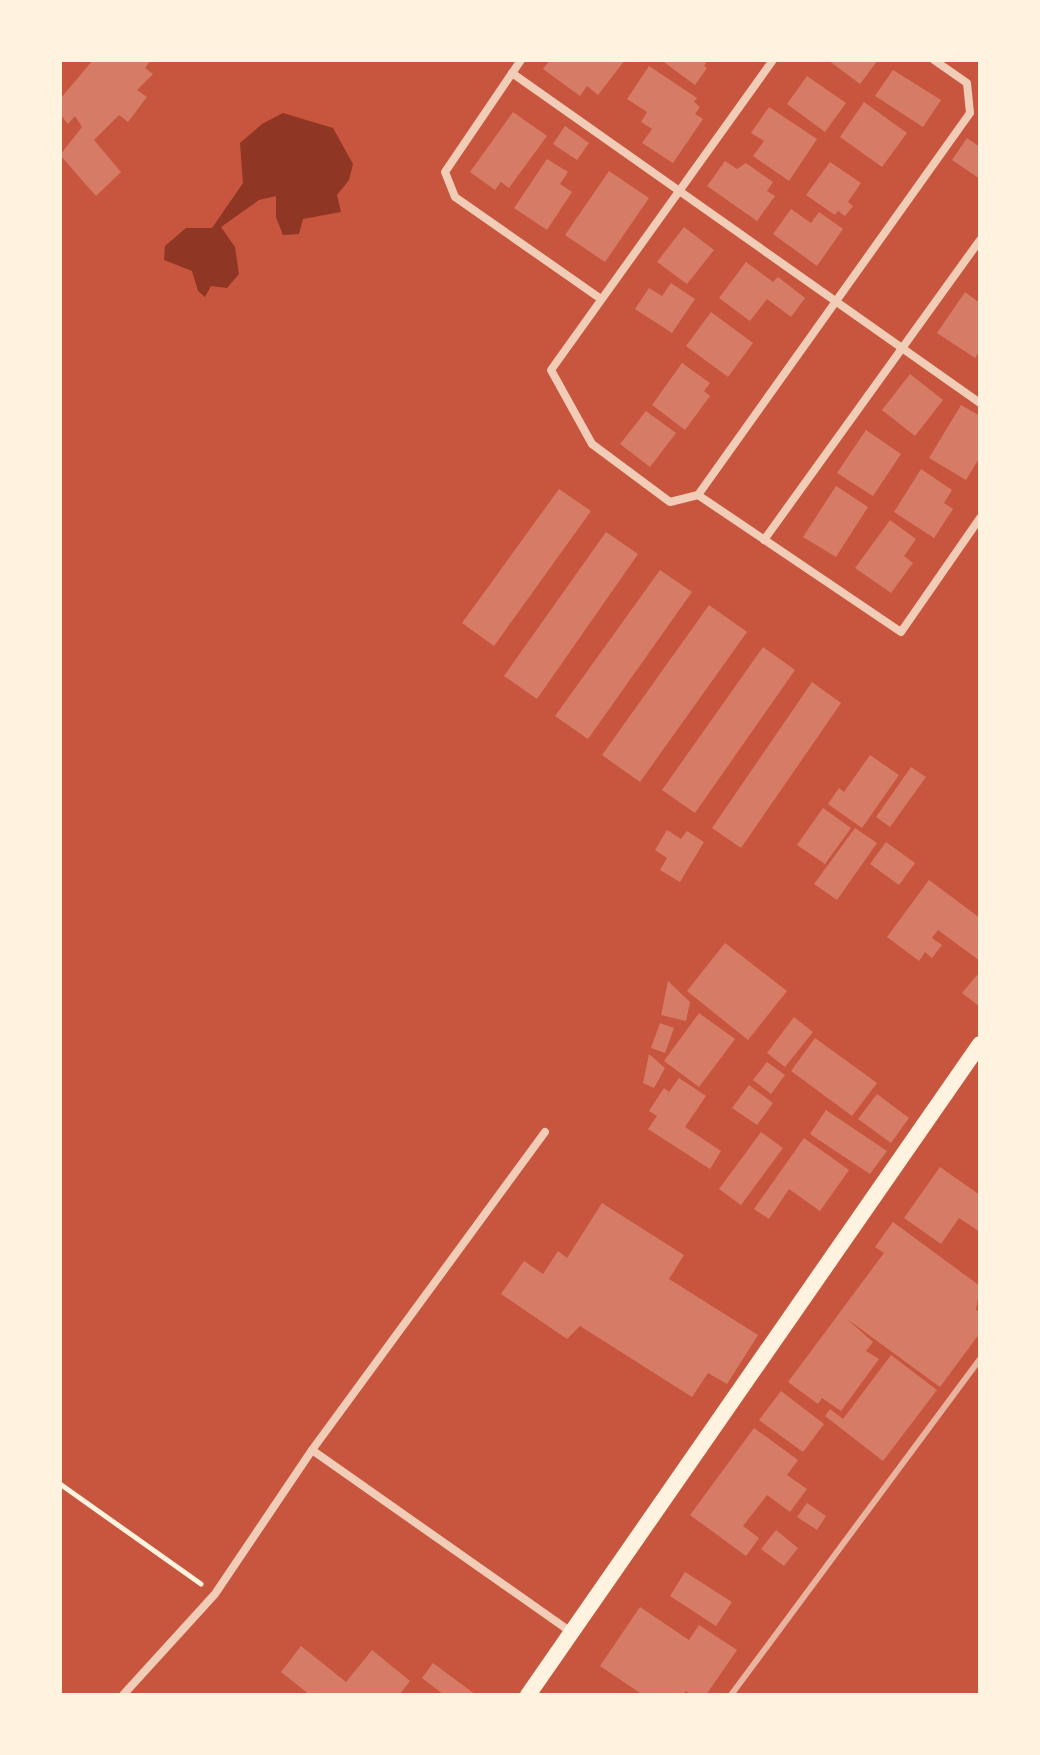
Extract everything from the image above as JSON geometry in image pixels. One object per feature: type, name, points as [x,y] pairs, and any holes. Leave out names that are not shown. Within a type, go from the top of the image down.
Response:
[{"type":"main road","points":[[528,1695],[980,1044]]},
{"type":"street","points":[[521,60],[445,172],[455,197],[601,299]]},
{"type":"street","points":[[773,60],[551,370],[592,444],[670,502],[698,495],[970,113],[967,83],[934,60]]},
{"type":"street","points":[[512,73],[980,403]]},
{"type":"street","points":[[970,113],[980,119]]},
{"type":"street","points":[[764,540],[980,240]]},
{"type":"street","points":[[698,495],[901,632],[980,518]]},
{"type":"street","points":[[123,1695],[215,1594],[312,1450],[545,1132]]},
{"type":"street","points":[[312,1450],[571,1632]]},
{"type":"path","points":[[60,1484],[215,1594]]},
{"type":"shaded area","points":[[283,113],[333,128],[353,164],[349,180],[337,195],[341,212],[303,219],[299,234],[283,235],[276,217],[276,196],[259,200],[221,227],[235,247],[239,274],[227,288],[211,286],[205,297],[198,291],[192,271],[164,260],[165,246],[186,228],[212,228],[243,183],[240,143],[262,124]]},
{"type":"building","points":[[93,60],[151,60],[145,68],[153,74],[137,90],[147,97],[128,122],[119,115],[94,140],[121,172],[96,196],[60,155],[82,127],[75,116],[68,124],[60,114],[60,99]]},
{"type":"building","points":[[550,60],[625,60],[598,95],[587,86],[580,96],[543,69]]},
{"type":"building","points":[[661,60],[708,60],[704,66],[707,68],[695,85]]},
{"type":"building","points":[[828,60],[878,60],[860,84]]},
{"type":"building","points":[[649,66],[697,98],[694,102],[700,107],[695,114],[703,119],[673,163],[642,143],[652,129],[641,122],[647,112],[627,99]]},
{"type":"building","points":[[893,70],[941,100],[923,127],[875,96]]},
{"type":"building","points":[[807,76],[846,103],[825,132],[787,104]]},
{"type":"building","points":[[864,102],[907,133],[882,167],[840,137]]},
{"type":"building","points":[[769,107],[817,139],[789,181],[753,156],[764,141],[751,133]]},
{"type":"building","points":[[513,112],[547,136],[509,188],[501,182],[495,190],[470,172]]},
{"type":"building","points":[[565,126],[589,143],[577,160],[553,144]]},
{"type":"building","points":[[967,138],[980,147],[980,179],[952,160]]},
{"type":"building","points":[[547,159],[568,172],[560,184],[572,192],[547,230],[514,208]]},
{"type":"building","points":[[725,161],[737,169],[746,163],[773,182],[767,191],[775,196],[757,221],[707,186]]},
{"type":"building","points":[[830,162],[861,183],[848,202],[853,206],[845,216],[838,211],[835,215],[806,195]]},
{"type":"building","points":[[609,171],[649,198],[605,262],[565,235]]},
{"type":"building","points":[[791,209],[811,223],[819,212],[843,229],[817,266],[773,234]]},
{"type":"building","points":[[684,227],[714,250],[687,284],[657,262]]},
{"type":"building","points":[[746,262],[773,282],[778,277],[805,298],[791,317],[767,299],[750,321],[719,298]]},
{"type":"building","points":[[671,283],[695,299],[672,333],[635,309],[649,288],[662,296]]},
{"type":"building","points":[[965,292],[980,303],[980,351],[975,358],[937,333]]},
{"type":"building","points":[[711,312],[753,343],[728,377],[686,346]]},
{"type":"building","points":[[682,363],[710,383],[704,391],[710,396],[685,430],[652,405]]},
{"type":"building","points":[[910,374],[943,400],[915,436],[882,410]]},
{"type":"building","points":[[961,405],[980,416],[980,457],[966,480],[929,458]]},
{"type":"building","points":[[646,411],[676,433],[650,467],[620,444]]},
{"type":"building","points":[[866,430],[901,454],[873,496],[837,473]]},
{"type":"building","points":[[921,469],[952,490],[944,503],[953,509],[934,538],[894,512]]},
{"type":"building","points":[[836,486],[868,507],[836,557],[803,537]]},
{"type":"building","points":[[559,489],[591,511],[494,646],[462,623]]},
{"type":"building","points":[[890,520],[916,539],[904,556],[913,563],[891,593],[855,568]]},
{"type":"building","points":[[606,532],[638,554],[537,699],[504,676]]},
{"type":"building","points":[[660,570],[692,592],[588,739],[555,716]]},
{"type":"building","points":[[709,605],[747,632],[640,782],[602,755]]},
{"type":"building","points":[[763,647],[795,670],[695,813],[662,790]]},
{"type":"building","points":[[812,682],[841,703],[741,848],[712,828]]},
{"type":"building","points":[[870,755],[899,775],[862,828],[828,804],[839,788],[844,792]]},
{"type":"building","points":[[911,767],[926,777],[890,827],[876,817]]},
{"type":"building","points":[[823,808],[851,828],[825,864],[797,845]]},
{"type":"building","points":[[855,828],[877,843],[837,900],[814,884]]},
{"type":"building","points":[[667,830],[681,839],[687,831],[704,842],[680,882],[660,870],[667,858],[655,850]]},
{"type":"building","points":[[886,842],[915,863],[899,885],[870,864]]},
{"type":"building","points":[[929,880],[980,918],[980,961],[938,930],[932,938],[942,945],[932,958],[925,952],[919,961],[887,937]]},
{"type":"building","points":[[725,943],[787,991],[748,1040],[687,991]]},
{"type":"building","points":[[977,975],[980,977],[980,1007],[962,993]]},
{"type":"building","points":[[668,981],[690,1002],[686,1021],[661,1015]]},
{"type":"building","points":[[699,1013],[735,1039],[699,1087],[664,1061]]},
{"type":"building","points":[[794,1017],[813,1032],[785,1067],[767,1053]]},
{"type":"building","points":[[660,1023],[674,1028],[665,1053],[651,1048]]},
{"type":"building","points":[[815,1038],[877,1083],[852,1116],[791,1071]]},
{"type":"building","points":[[649,1054],[665,1068],[654,1088],[643,1083]]},
{"type":"building","points":[[767,1062],[785,1075],[771,1094],[753,1080]]},
{"type":"building","points":[[679,1078],[706,1096],[685,1127],[721,1151],[710,1169],[648,1129],[657,1116],[649,1111],[664,1088],[669,1092]]},
{"type":"building","points":[[749,1085],[773,1103],[757,1125],[732,1108]]},
{"type":"building","points":[[877,1094],[909,1118],[891,1143],[858,1119]]},
{"type":"building","points":[[826,1110],[887,1151],[870,1174],[810,1134]]},
{"type":"building","points":[[761,1132],[783,1148],[741,1205],[719,1189]]},
{"type":"building","points":[[804,1138],[849,1170],[820,1211],[789,1189],[769,1219],[754,1209]]},
{"type":"building","points":[[940,1167],[980,1195],[980,1232],[959,1218],[941,1244],[904,1218]]},
{"type":"building","points":[[602,1203],[684,1255],[669,1279],[758,1335],[727,1384],[708,1373],[692,1397],[580,1326],[567,1339],[501,1294],[524,1261],[543,1274],[558,1251],[567,1258]]},
{"type":"building","points":[[893,1222],[980,1286],[976,1310],[980,1312],[980,1333],[940,1387],[847,1319],[873,1342],[866,1351],[879,1359],[841,1411],[822,1398],[818,1404],[788,1382],[884,1253],[875,1247]]},
{"type":"building","points":[[891,1355],[937,1390],[883,1461],[825,1416],[830,1409],[843,1419]]},
{"type":"building","points":[[781,1391],[824,1424],[803,1452],[759,1420]]},
{"type":"building","points":[[754,1428],[798,1460],[787,1475],[807,1489],[790,1512],[767,1495],[743,1526],[759,1538],[746,1556],[690,1515]]},
{"type":"building","points":[[807,1503],[826,1516],[817,1530],[797,1517]]},
{"type":"building","points":[[776,1530],[798,1548],[784,1566],[761,1549]]},
{"type":"building","points":[[685,1572],[732,1602],[716,1626],[670,1596]]},
{"type":"building","points":[[640,1607],[689,1640],[699,1625],[737,1650],[706,1695],[692,1695],[686,1691],[683,1695],[643,1695],[600,1666]]},
{"type":"building","points":[[301,1646],[346,1682],[372,1650],[410,1681],[399,1695],[310,1695],[281,1672]]},
{"type":"building","points":[[433,1663],[476,1695],[444,1695],[422,1678]]},
{"type":"railway","points":[[731,1695],[980,1359]]}]
